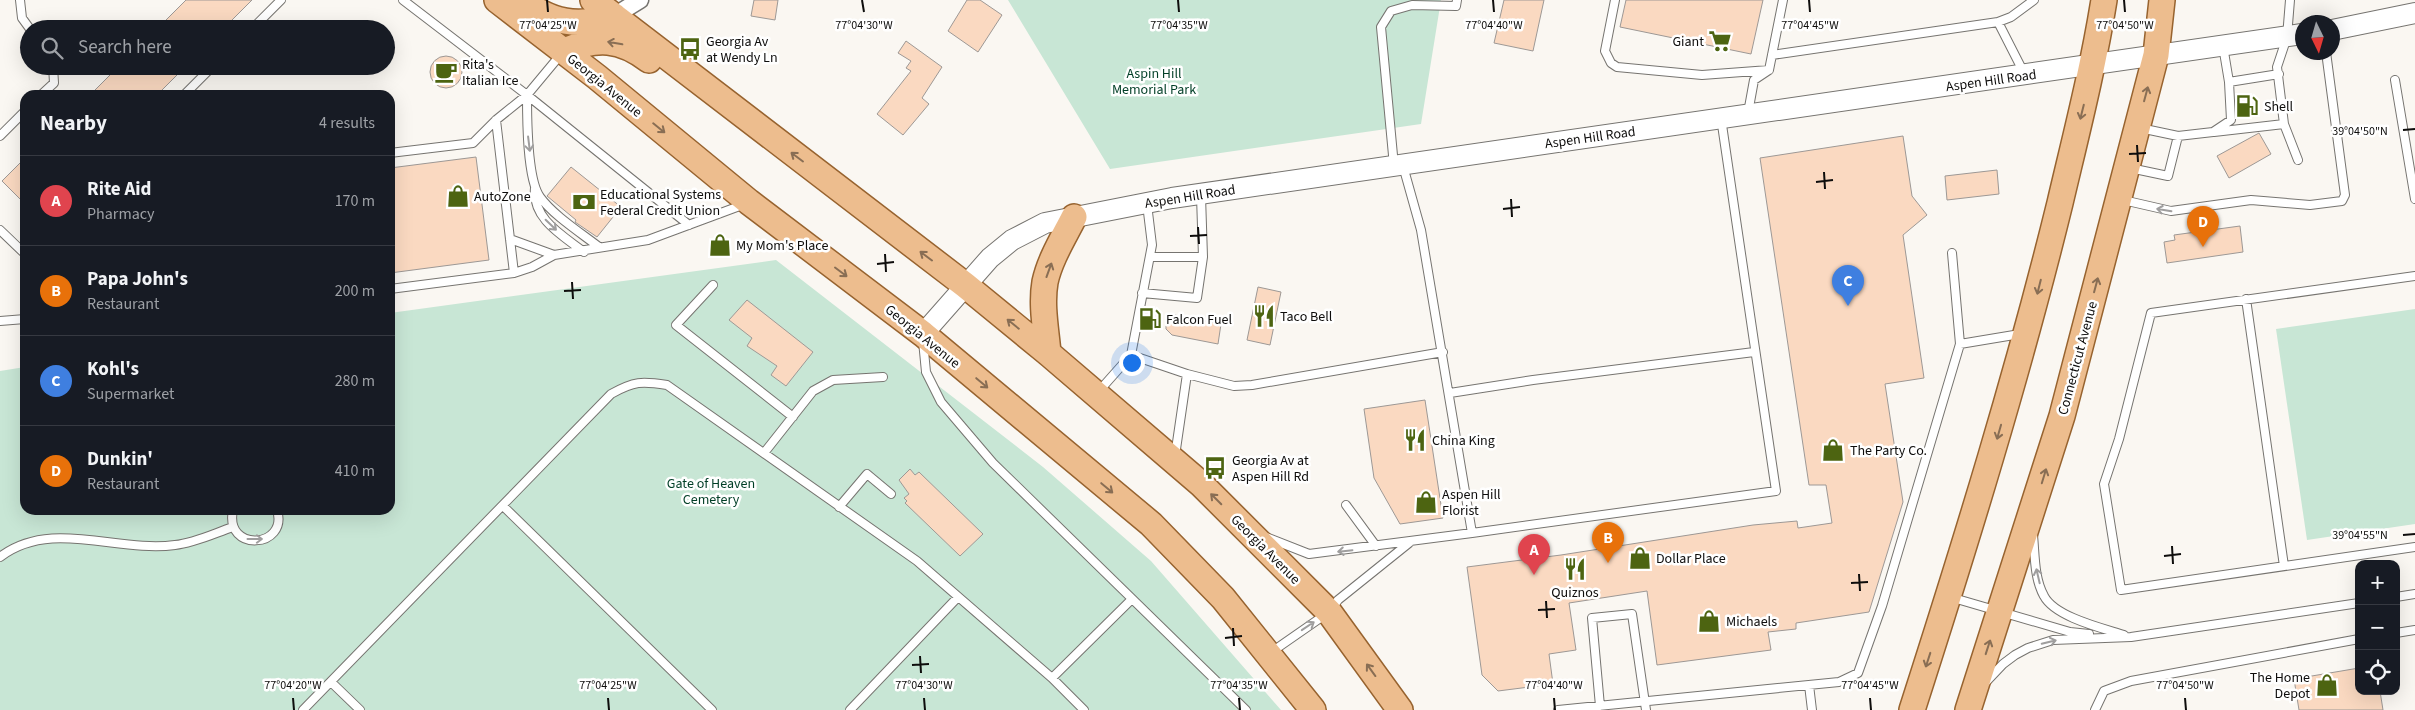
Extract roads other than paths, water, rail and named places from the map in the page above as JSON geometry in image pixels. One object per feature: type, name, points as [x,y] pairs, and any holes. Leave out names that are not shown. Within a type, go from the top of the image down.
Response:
[{"type":"main road","name":"Georgia Avenue","points":[[497,0],[564,51],[749,202],[923,334],[1151,524],[1223,598],[1313,710]]},
{"type":"main road","points":[[521,0],[538,12],[555,20],[584,22],[614,16]]},
{"type":"main road","name":"Georgia Avenue","points":[[593,0],[965,285],[1048,352],[1174,461],[1246,528],[1329,612],[1400,710]]},
{"type":"main road","points":[[1912,710],[1949,597],[2027,333],[2094,65],[2104,0]]},
{"type":"main road","name":"Connecticut Avenue","points":[[1969,706],[2062,416],[2156,55],[2162,0]]},
{"type":"main road","points":[[564,51],[583,43],[602,41],[620,43],[637,50],[708,104],[732,107]]},
{"type":"main road","points":[[1048,352],[1044,293],[1046,280],[1074,217]]},
{"type":"street","points":[[614,16],[640,0]]},
{"type":"street","points":[[2340,28],[2415,13]]},
{"type":"street","name":"Aspen Hill Road","points":[[923,334],[990,258],[1012,240],[1045,223],[1147,202],[1200,194],[2295,36]]},
{"type":"lane","points":[[20,0],[23,20]]},
{"type":"lane","points":[[261,20],[282,0]]},
{"type":"lane","points":[[403,0],[527,95],[689,225]]},
{"type":"lane","points":[[1457,0],[1456,6],[1412,5],[1391,10],[1380,27],[1399,165],[1422,230],[1472,533]]},
{"type":"lane","points":[[1615,0],[1605,51],[1612,63],[1617,67],[1702,75],[1769,70]]},
{"type":"lane","points":[[1748,115],[1754,80],[1769,70],[1784,0]]},
{"type":"lane","points":[[1772,55],[1998,22],[2011,17],[2034,0]]},
{"type":"lane","points":[[2290,0],[2295,36],[2277,67],[2284,124],[2298,160]]},
{"type":"lane","points":[[1998,22],[2025,75]]},
{"type":"lane","points":[[2213,132],[2231,120],[2229,82],[2223,46]]},
{"type":"lane","points":[[395,152],[473,143],[496,120],[527,95],[564,51]]},
{"type":"lane","points":[[2119,199],[2171,211],[2264,200],[2310,205],[2342,202],[2345,195],[2327,60]]},
{"type":"lane","points":[[2229,82],[2279,74]]},
{"type":"lane","points":[[46,90],[54,83],[54,75]]},
{"type":"lane","points":[[189,90],[204,75]]},
{"type":"lane","points":[[2396,80],[2415,199]]},
{"type":"lane","points":[[527,95],[527,131],[535,188],[534,198],[539,212],[557,231],[584,252]]},
{"type":"lane","points":[[0,136],[20,116]]},
{"type":"lane","points":[[1246,528],[1310,554],[1776,490],[1754,352],[1721,118]]},
{"type":"lane","points":[[496,120],[514,273]]},
{"type":"lane","points":[[2138,128],[2178,136],[2284,124]]},
{"type":"lane","points":[[2127,167],[2168,176],[2178,136]]},
{"type":"lane","points":[[535,188],[546,204],[599,247]]},
{"type":"lane","points":[[1142,293],[1197,298],[1203,257],[1200,194]]},
{"type":"lane","points":[[395,288],[514,273],[532,267],[554,255],[584,252],[599,247],[648,240],[749,202]]},
{"type":"lane","points":[[1096,394],[1131,355],[1152,245],[1147,202]]},
{"type":"lane","points":[[0,230],[20,249]]},
{"type":"lane","points":[[510,239],[554,255]]},
{"type":"lane","points":[[1558,710],[1839,682],[1853,677],[1863,665],[1936,430],[1960,344],[1952,253]]},
{"type":"lane","points":[[1150,257],[1203,257]]},
{"type":"lane","points":[[2415,276],[2151,313],[2119,439],[2104,484],[2121,590],[2415,547]]},
{"type":"lane","points":[[712,285],[676,325],[792,418]]},
{"type":"lane","points":[[2246,299],[2284,566]]},
{"type":"lane","points":[[0,321],[20,319]]},
{"type":"lane","points":[[1960,344],[2027,333]]},
{"type":"lane","points":[[923,334],[926,372],[940,402],[993,462],[1246,710]]},
{"type":"lane","points":[[1131,355],[1187,374],[1234,386],[1252,385],[1443,352]]},
{"type":"lane","points":[[1450,394],[1552,378],[1754,352]]},
{"type":"lane","points":[[1174,461],[1187,374]]},
{"type":"lane","points":[[764,453],[813,391],[833,380],[882,377]]},
{"type":"lane","points":[[304,710],[611,394],[630,383],[646,381],[667,385],[917,561],[1052,678],[1084,710]]},
{"type":"lane","points":[[839,507],[867,474],[891,494]]},
{"type":"lane","points":[[1346,505],[1376,546]]},
{"type":"lane","points":[[503,506],[712,710]]},
{"type":"lane","points":[[2031,514],[2037,576],[2044,597],[2050,605],[2081,620],[2131,637]]},
{"type":"lane","points":[[232,515],[233,527],[243,538],[250,541],[265,539],[276,529],[279,521],[278,515]]},
{"type":"lane","points":[[0,557],[11,548],[34,540],[56,538],[148,546],[175,546],[233,527]]},
{"type":"lane","points":[[1268,654],[1329,612],[1338,600],[1411,541]]},
{"type":"lane","points":[[2400,596],[2415,594]]},
{"type":"lane","points":[[850,710],[958,597]]},
{"type":"lane","points":[[1949,597],[2070,632],[2131,637]]},
{"type":"lane","points":[[1052,678],[1132,599]]},
{"type":"lane","points":[[1969,706],[2003,664],[2028,648],[2053,640],[2131,637],[2355,604]]},
{"type":"lane","points":[[1600,706],[1592,618],[1632,614],[1646,710]]},
{"type":"lane","points":[[2400,632],[2415,630]]},
{"type":"lane","points":[[2095,710],[2104,691],[2131,681],[2355,640]]},
{"type":"lane","points":[[331,682],[360,710]]},
{"type":"lane","points":[[1809,685],[1812,710]]},
{"type":"place","name":"Giant","points":[[1720,41]]},
{"type":"place","name":"Georgia Av at Wendy Ln","points":[[690,49]]},
{"type":"place","name":"Rita's Italian Ice","points":[[446,72]]},
{"type":"place","name":"Shell","points":[[2247,106]]},
{"type":"place","name":"AutoZone","points":[[458,196]]},
{"type":"place","name":"Educational Systems Federal Credit Union","points":[[584,202]]},
{"type":"place","name":"My Mom's Place","points":[[720,245]]},
{"type":"place","name":"Dunkin'","points":[[2203,247]]},
{"type":"place","name":"Kohl's","points":[[1848,306]]},
{"type":"place","name":"Taco Bell","points":[[1264,316]]},
{"type":"place","name":"Falcon Fuel","points":[[1150,319]]},
{"type":"place","name":"China King","points":[[1415,440]]},
{"type":"place","name":"The Party Co.","points":[[1833,450]]},
{"type":"place","name":"Georgia Av at Aspen Hill Rd","points":[[1215,468]]},
{"type":"place","name":"Aspen Hill Florist","points":[[1426,502]]},
{"type":"place","name":"Dollar Place","points":[[1640,558]]},
{"type":"place","name":"Papa John's","points":[[1608,563]]},
{"type":"place","name":"Quiznos","points":[[1575,569]]},
{"type":"place","name":"Rite Aid","points":[[1534,575]]},
{"type":"place","name":"Michaels","points":[[1709,621]]},
{"type":"place","name":"The Home Depot","points":[[2327,685]]},
{"type":"park label","name":"Aspin Hill Memorial Park","points":[[1154,82]]},
{"type":"park label","name":"Gate of Heaven Cemetery","points":[[711,492]]}]
